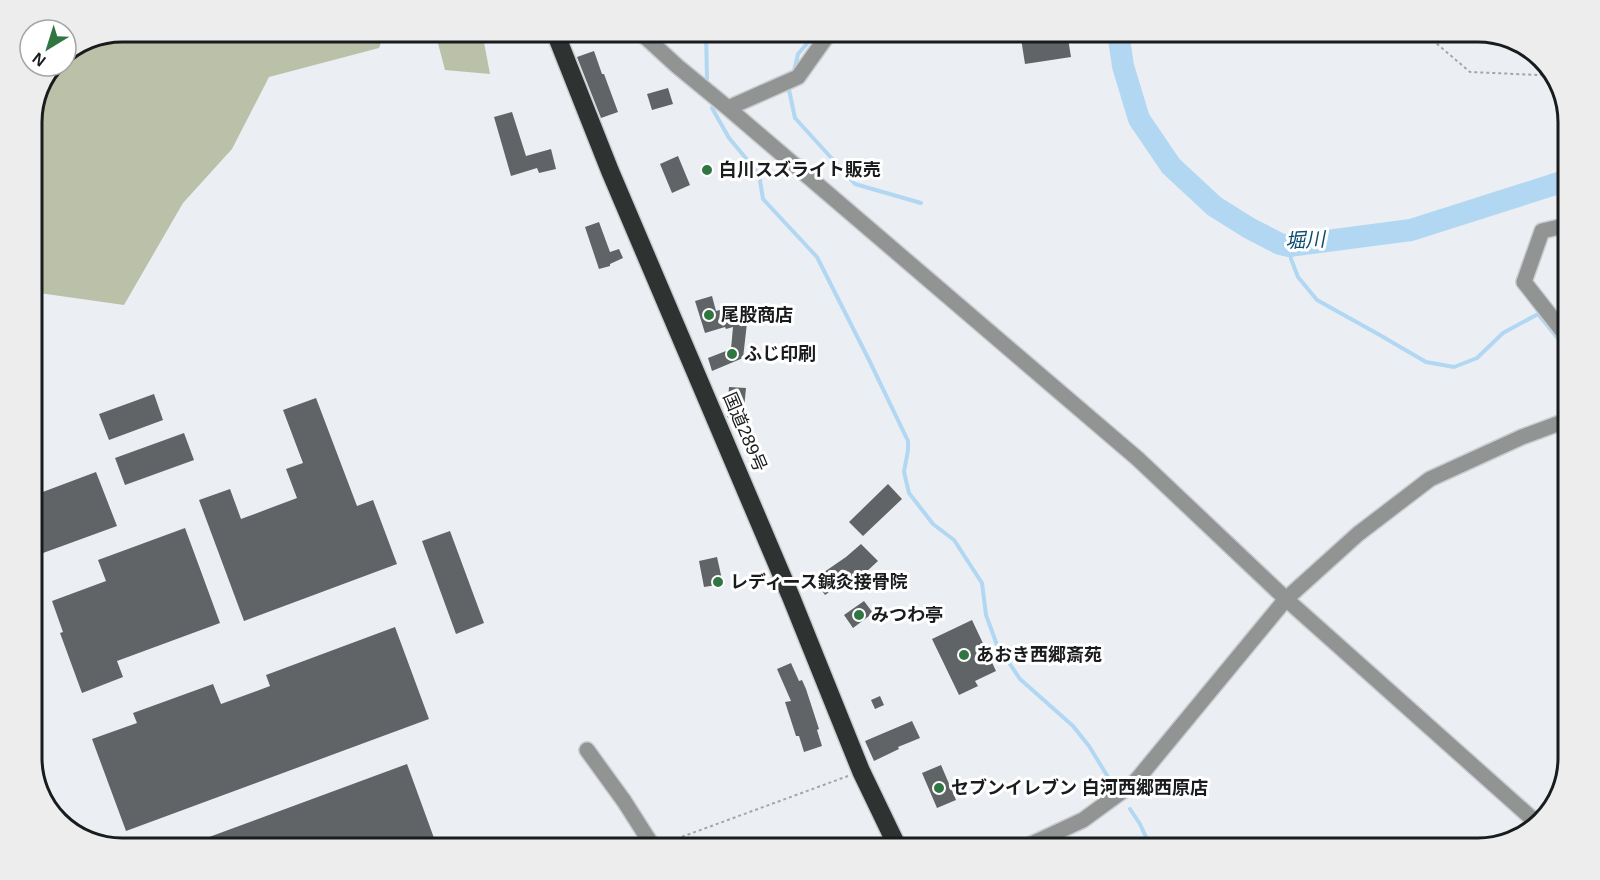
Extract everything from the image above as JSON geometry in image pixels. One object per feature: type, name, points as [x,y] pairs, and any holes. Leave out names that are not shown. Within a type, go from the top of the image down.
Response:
[{"type":"highway","name":"国道289号","points":[[559,42],[610,171],[750,498],[861,771],[893,838]]},
{"type":"street","points":[[651,42],[1109,433],[1286,599],[1531,818]]},
{"type":"street","points":[[728,108],[798,77],[823,42]]},
{"type":"street","points":[[1558,227],[1542,231],[1524,282],[1558,325]]},
{"type":"street","points":[[1046,838],[1083,820],[1135,782],[1286,599],[1358,534],[1430,478],[1522,437],[1558,424]]},
{"type":"street","points":[[587,750],[648,838]]},
{"type":"path","points":[[1435,42],[1470,72],[1543,74]]},
{"type":"path","points":[[681,838],[861,771]]},
{"type":"green space","points":[[381,42],[379,48],[269,77],[232,149],[183,203],[124,305],[42,293],[42,116],[50,86],[55,78],[78,78],[78,56],[96,46],[111,43]]},
{"type":"green space","points":[[438,42],[484,42],[490,74],[445,70]]},
{"type":"building","points":[[1022,42],[1069,42],[1071,57],[1025,64]]},
{"type":"building","points":[[594,51],[618,112],[601,118],[577,57]]},
{"type":"building","points":[[668,88],[673,104],[652,110],[647,94]]},
{"type":"building","points":[[512,112],[526,156],[551,149],[556,169],[539,173],[537,168],[511,176],[494,117]]},
{"type":"building","points":[[678,156],[690,185],[672,193],[660,164]]},
{"type":"building","points":[[599,222],[610,252],[619,249],[623,258],[610,266],[599,269],[585,227]]},
{"type":"building","points":[[712,296],[716,311],[741,304],[747,323],[743,358],[712,371],[708,358],[731,349],[733,327],[705,333],[695,301]]},
{"type":"building","points":[[729,387],[746,388],[743,419],[727,417]]},
{"type":"building","points":[[154,394],[163,420],[109,440],[99,414]]},
{"type":"building","points":[[316,398],[357,506],[373,500],[397,564],[244,621],[199,500],[230,489],[241,519],[297,498],[286,469],[303,463],[283,410]]},
{"type":"building","points":[[184,433],[194,460],[125,485],[115,458]]},
{"type":"building","points":[[96,472],[117,526],[43,553],[42,492]]},
{"type":"building","points":[[888,484],[902,499],[863,536],[849,522]]},
{"type":"building","points":[[185,528],[220,623],[117,661],[123,677],[82,693],[60,633],[63,632],[52,601],[106,581],[98,560]]},
{"type":"building","points":[[450,531],[484,623],[456,634],[422,541]]},
{"type":"building","points":[[861,544],[878,561],[865,573],[863,570],[825,595],[814,579]]},
{"type":"building","points":[[717,557],[723,584],[704,587],[699,561]]},
{"type":"building","points":[[864,601],[873,613],[853,628],[844,615]]},
{"type":"building","name":"あおき西郷斎苑","points":[[972,620],[996,671],[975,681],[978,686],[959,695],[932,639]]},
{"type":"building","points":[[395,627],[429,719],[126,831],[92,739],[137,723],[133,713],[213,684],[221,704],[270,686],[266,675]]},
{"type":"building","points":[[791,663],[799,681],[802,680],[806,689],[822,746],[804,752],[785,702],[791,701],[777,669]]},
{"type":"building","points":[[880,696],[884,705],[875,709],[871,700]]},
{"type":"building","points":[[912,721],[920,738],[874,761],[865,741]]},
{"type":"building","points":[[407,764],[434,838],[206,838]]},
{"type":"building","points":[[941,765],[956,800],[937,808],[922,773]]},
{"type":"waterway","points":[[706,42],[707,79]]},
{"type":"waterway","points":[[794,71],[798,54],[808,42]]},
{"type":"waterway","name":"堀川","points":[[1119,42],[1123,66],[1139,119],[1171,166],[1214,206],[1280,244],[1289,246],[1411,230],[1558,183]]},
{"type":"waterway","points":[[789,90],[795,118],[855,184],[921,203]]},
{"type":"waterway","points":[[712,108],[729,138],[759,174],[763,199],[817,257],[908,441],[904,472],[909,493],[933,524],[954,540],[982,583],[986,615],[997,645],[1020,679],[1073,726],[1089,746],[1108,777]]},
{"type":"waterway","points":[[1289,246],[1298,277],[1317,300],[1426,362],[1454,367],[1477,358],[1503,333],[1538,314],[1558,339]]},
{"type":"waterway","points":[[1130,809],[1146,838]]},
{"type":"place","name":"白川スズライト販売","points":[[707,170]]},
{"type":"place","name":"尾股商店","points":[[709,315]]},
{"type":"place","name":"ふじ印刷","points":[[732,354]]},
{"type":"place","name":"レディース鍼灸接骨院","points":[[718,582]]},
{"type":"place","name":"みつわ亭","points":[[859,615]]},
{"type":"place","name":"あおき西郷斎苑","points":[[964,655]]},
{"type":"place","name":"セブンイレブン 白河西郷西原店","points":[[939,788]]}]
